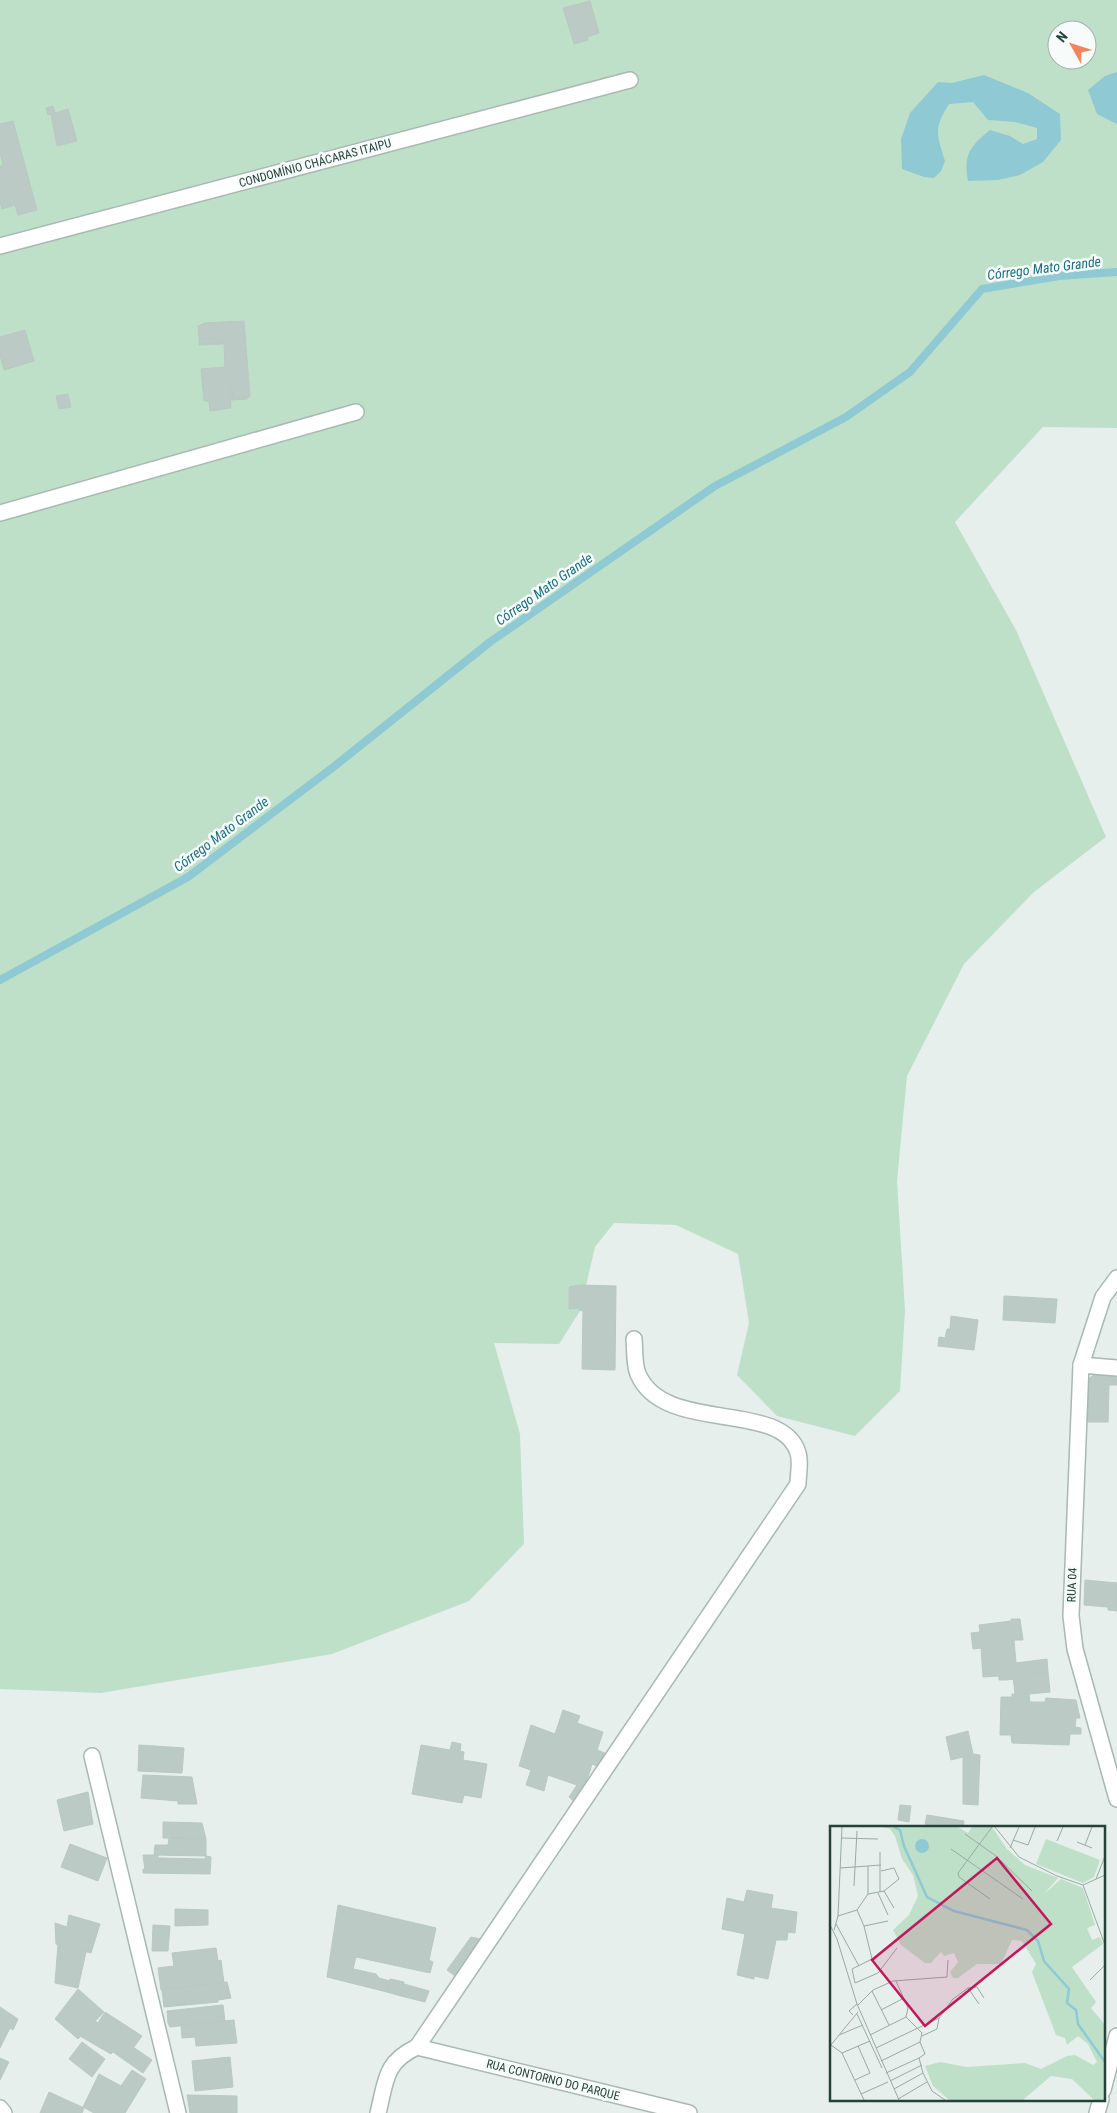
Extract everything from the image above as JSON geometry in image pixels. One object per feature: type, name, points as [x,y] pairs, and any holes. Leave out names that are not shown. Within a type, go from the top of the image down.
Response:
[{"type":"street","name":"CONDOMÍNIO CHÁCARAS ITAIPU","points":[[0,246],[630,80]]},
{"type":"street","points":[[0,513],[356,412]]},
{"type":"street","name":"RUA 04","points":[[1117,1278],[1103,1296],[1081,1365],[1071,1616],[1075,1649],[1117,1799]]},
{"type":"street","points":[[378,2113],[388,2070],[403,2054],[417,2047],[798,1484],[798,1454],[791,1439],[771,1425],[680,1408],[651,1393],[637,1373],[634,1340]]},
{"type":"street","points":[[1081,1365],[1117,1368]]},
{"type":"street","points":[[92,1756],[178,2113]]},
{"type":"street","points":[[1104,2086],[1117,2036]]},
{"type":"street","name":"RUA CONTORNO DO PARQUE","points":[[417,2047],[653,2109],[689,2113]]},
{"type":"street","points":[[1097,2113],[1101,2100]]},
{"type":"street","points":[[0,2108],[4,2113]]},
{"type":"green space","points":[[0,0],[1117,0],[1117,428],[1043,427],[955,522],[1016,630],[1106,837],[1034,892],[964,964],[907,1076],[897,1181],[905,1310],[900,1391],[855,1436],[777,1416],[737,1375],[749,1323],[738,1254],[676,1225],[614,1223],[595,1247],[580,1311],[559,1344],[494,1343],[520,1434],[524,1544],[469,1601],[332,1654],[101,1693],[0,1689]]},
{"type":"water","points":[[1117,72],[1117,124],[1097,114],[1088,90],[1105,76]]},
{"type":"water","points":[[984,75],[1028,93],[1060,114],[1061,140],[1043,162],[1020,175],[998,180],[968,181],[967,158],[977,141],[990,130],[1010,136],[1023,144],[1037,139],[1037,128],[1015,122],[988,120],[973,102],[949,104],[940,120],[938,132],[945,161],[941,171],[934,178],[924,177],[902,169],[901,139],[910,113],[938,82],[952,83]]},
{"type":"building","points":[[590,1],[599,33],[587,37],[588,40],[574,44],[563,8]]},
{"type":"building","points":[[53,106],[55,113],[68,109],[77,141],[57,146],[51,114],[48,115],[46,108]]},
{"type":"building","points":[[13,121],[37,210],[18,215],[15,205],[2,209],[0,202],[0,166],[3,165],[0,153],[0,124]]},
{"type":"building","points":[[244,321],[250,397],[233,398],[232,387],[230,387],[231,408],[210,411],[209,401],[204,401],[201,369],[225,367],[224,344],[222,341],[215,342],[215,338],[199,339],[198,326],[205,323]]},
{"type":"building","points":[[25,330],[34,361],[4,370],[0,355],[0,337]]},
{"type":"building","points":[[215,338],[215,342],[222,341],[223,344],[199,345],[199,339]]},
{"type":"building","points":[[230,387],[232,387],[233,398],[247,397],[247,399],[230,400]]},
{"type":"building","points":[[68,394],[71,407],[59,409],[56,396]]},
{"type":"building","points":[[580,1285],[616,1286],[615,1370],[582,1369],[583,1311],[579,1310],[579,1308],[569,1309],[569,1287]]},
{"type":"building","points":[[1004,1296],[1057,1299],[1055,1323],[1003,1320]]},
{"type":"building","points":[[951,1316],[978,1320],[974,1350],[938,1346],[939,1337],[945,1338],[947,1329],[950,1329]]},
{"type":"building","points":[[1097,1371],[1117,1373],[1117,1385],[1109,1385],[1108,1422],[1087,1422],[1088,1380]]},
{"type":"building","points":[[1085,1580],[1117,1583],[1117,1611],[1108,1610],[1108,1607],[1084,1605]]},
{"type":"building","points":[[1011,1619],[1020,1619],[1023,1640],[1014,1640],[1016,1663],[1047,1659],[1048,1672],[1013,1676],[1014,1679],[1006,1680],[999,1680],[999,1676],[983,1677],[981,1648],[973,1649],[971,1633],[980,1632],[979,1625],[1011,1621]]},
{"type":"building","points":[[1048,1672],[1050,1692],[1029,1694],[1030,1702],[1045,1702],[1046,1698],[1076,1700],[1080,1718],[1076,1718],[1075,1727],[1081,1728],[1081,1734],[1070,1734],[1069,1745],[1012,1743],[1011,1735],[1000,1735],[1001,1697],[1012,1697],[1012,1694],[1015,1694],[1013,1676]]},
{"type":"building","points":[[563,1710],[580,1716],[577,1723],[603,1732],[597,1750],[607,1754],[599,1767],[592,1764],[585,1787],[575,1802],[569,1797],[577,1785],[548,1775],[544,1791],[526,1785],[531,1770],[519,1766],[531,1725],[555,1734]]},
{"type":"building","points":[[968,1731],[973,1754],[980,1755],[978,1805],[963,1804],[963,1757],[951,1760],[946,1737]]},
{"type":"building","points":[[452,1742],[461,1744],[460,1751],[464,1752],[463,1760],[487,1764],[481,1798],[464,1795],[462,1803],[412,1794],[421,1745],[450,1750]]},
{"type":"building","points":[[139,1745],[184,1748],[182,1773],[138,1771]]},
{"type":"building","points":[[143,1775],[192,1777],[197,1804],[178,1804],[178,1801],[141,1798]]},
{"type":"building","points":[[88,1792],[93,1824],[64,1831],[57,1800]]},
{"type":"building","points":[[900,1805],[911,1806],[909,1822],[898,1820]]},
{"type":"building","points":[[927,1815],[964,1821],[963,1826],[925,1824]]},
{"type":"building","points":[[163,1822],[202,1823],[206,1839],[163,1838]]},
{"type":"building","points":[[169,1838],[206,1839],[206,1856],[154,1855],[155,1845],[168,1845]]},
{"type":"building","points":[[70,1844],[107,1858],[98,1881],[61,1867]]},
{"type":"building","points":[[143,1855],[158,1855],[158,1858],[205,1859],[206,1856],[211,1857],[210,1874],[143,1873],[143,1869],[145,1870]]},
{"type":"building","points":[[747,1890],[773,1895],[771,1908],[797,1912],[795,1933],[788,1932],[787,1940],[776,1940],[768,1979],[754,1976],[754,1979],[737,1975],[745,1934],[722,1929],[727,1898],[744,1902]]},
{"type":"building","points":[[338,1905],[436,1928],[429,1960],[433,1962],[430,1973],[356,1957],[353,1969],[376,1974],[379,1978],[390,1981],[387,1992],[327,1977]]},
{"type":"building","points":[[175,1909],[208,1910],[208,1925],[175,1926]]},
{"type":"building","points":[[69,1915],[100,1924],[91,1953],[56,1944],[55,1923],[67,1927]]},
{"type":"building","points":[[153,1925],[170,1926],[168,1951],[152,1951]]},
{"type":"building","points":[[471,1937],[480,1939],[455,1976],[447,1970]]},
{"type":"building","points":[[58,1944],[86,1952],[78,1988],[55,1983]]},
{"type":"building","points":[[216,1948],[218,1961],[221,1960],[224,1983],[161,1990],[158,1968],[174,1966],[172,1953]]},
{"type":"building","points":[[390,1979],[404,1982],[401,1996],[387,1992]]},
{"type":"building","points":[[227,1982],[231,1998],[218,2000],[218,2002],[164,2007],[162,1990]]},
{"type":"building","points":[[404,1984],[429,1991],[425,2002],[401,1996]]},
{"type":"building","points":[[78,1989],[104,2012],[78,2039],[55,2019]]},
{"type":"building","points":[[223,2005],[225,2021],[170,2027],[168,2023],[167,2011]]},
{"type":"building","points":[[0,2007],[18,2019],[13,2030],[10,2028],[0,2048]]},
{"type":"building","points":[[105,2012],[142,2036],[134,2047],[98,2023]]},
{"type":"building","points":[[234,2020],[237,2043],[196,2046],[195,2037],[182,2038],[181,2025]]},
{"type":"building","points":[[95,2021],[152,2060],[143,2073],[113,2052],[111,2054],[80,2036]]},
{"type":"building","points":[[82,2042],[105,2059],[92,2077],[69,2059]]},
{"type":"building","points":[[230,2057],[233,2087],[195,2091],[192,2061]]},
{"type":"building","points":[[0,2058],[9,2062],[0,2080]]},
{"type":"building","points":[[132,2070],[146,2079],[125,2113],[94,2113],[83,2107],[99,2074],[121,2086]]},
{"type":"building","points":[[49,2092],[84,2108],[82,2113],[40,2113]]},
{"type":"building","points":[[187,2095],[237,2096],[237,2113],[190,2113]]},
{"type":"waterway","name":"Córrego Mato Grande","points":[[0,980],[188,877],[336,765],[490,642],[715,486],[846,417],[910,372],[982,289],[1059,276],[1117,272]]}]
